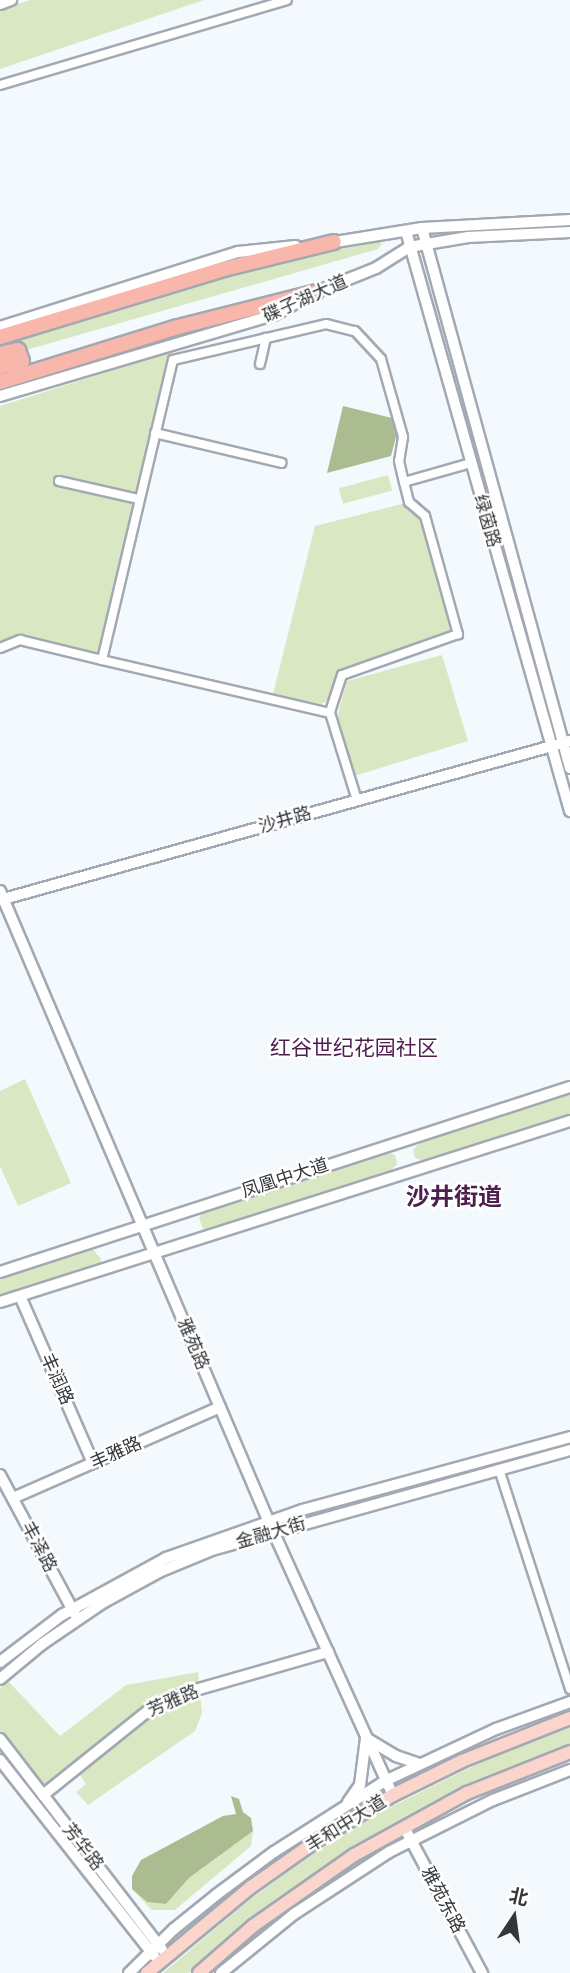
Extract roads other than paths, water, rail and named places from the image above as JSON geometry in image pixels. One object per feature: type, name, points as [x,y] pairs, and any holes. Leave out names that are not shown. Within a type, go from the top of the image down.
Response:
[{"type":"highway","points":[[0,337],[224,268],[334,242]]},
{"type":"highway","points":[[0,382],[234,313],[316,292]]},
{"type":"highway","points":[[0,354],[20,355],[0,367]]},
{"type":"main road","points":[[0,4],[11,0]]},
{"type":"main road","points":[[0,327],[238,252],[334,242],[422,228],[570,220]]},
{"type":"main road","name":"绿茵路","points":[[422,228],[570,768]]},
{"type":"main road","name":"绿茵路","points":[[406,230],[535,689],[562,744],[570,811]]},
{"type":"main road","name":"碟子湖大道","points":[[0,396],[274,315],[316,292],[376,268],[409,247],[515,233],[570,232]]},
{"type":"main road","name":"沙井路","points":[[1,896],[562,744]]},
{"type":"main road","name":"雅苑路","points":[[1,896],[268,1520],[393,1795]]},
{"type":"main road","name":"凤凰中大道","points":[[0,1272],[570,1087]]},
{"type":"main road","name":"凤凰中大道","points":[[0,1303],[570,1121]]},
{"type":"main road","name":"丰润路","points":[[20,1296],[93,1463]]},
{"type":"main road","name":"丰雅路","points":[[13,1498],[220,1407]]},
{"type":"main road","name":"金融大街","points":[[0,1662],[166,1558],[268,1520],[570,1437]]},
{"type":"main road","name":"金融大街","points":[[0,1679],[76,1614],[159,1572],[212,1550],[570,1450]]},
{"type":"main road","name":"丰泽路","points":[[0,1475],[76,1614]]},
{"type":"main road","name":"芳雅路","points":[[43,1795],[154,1706],[185,1693],[328,1652]]},
{"type":"main road","points":[[128,1973],[158,1953],[216,1895],[385,1781],[496,1729],[570,1702]]},
{"type":"main road","name":"丰和中大道","points":[[147,1973],[158,1953],[319,1839],[393,1795],[463,1761],[570,1718]]},
{"type":"main road","points":[[344,1807],[360,1785],[366,1738],[396,1756],[419,1765]]},
{"type":"main road","name":"芳华路","points":[[0,1739],[158,1953]]},
{"type":"main road","name":"丰和中大道","points":[[199,1973],[299,1891],[404,1827],[467,1793],[570,1752]]},
{"type":"main road","name":"芳华路","points":[[0,1760],[158,1953]]},
{"type":"main road","points":[[221,1973],[294,1914],[411,1840],[492,1800],[570,1770]]},
{"type":"main road","name":"雅苑东路","points":[[404,1827],[482,1973]]},
{"type":"street","points":[[0,85],[287,0]]},
{"type":"street","points":[[102,660],[173,360],[327,324],[355,331],[380,359],[402,437],[399,461],[404,482],[410,502],[425,516],[458,634],[342,675],[330,713],[357,800]]},
{"type":"street","points":[[260,364],[266,338]]},
{"type":"street","points":[[155,433],[282,463]]},
{"type":"street","points":[[404,482],[471,463]]},
{"type":"street","points":[[59,481],[139,499]]},
{"type":"street","points":[[0,648],[20,640],[330,713]]},
{"type":"street","points":[[499,1469],[570,1689]]},
{"type":"district","name":"红谷世纪花园社区","points":[[354,1047]]},
{"type":"district","name":"沙井街道","points":[[454,1197]]}]
